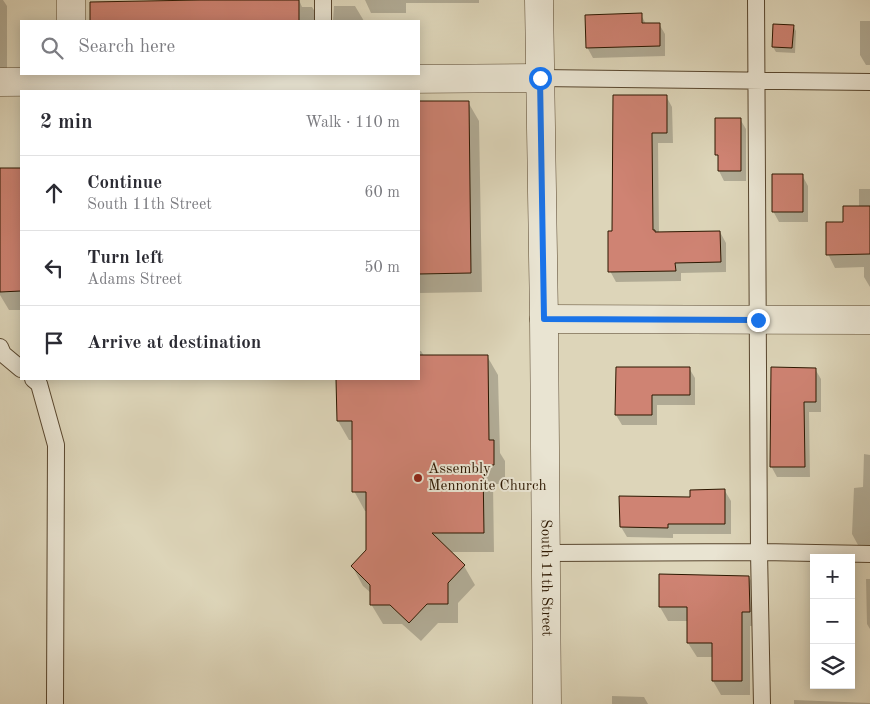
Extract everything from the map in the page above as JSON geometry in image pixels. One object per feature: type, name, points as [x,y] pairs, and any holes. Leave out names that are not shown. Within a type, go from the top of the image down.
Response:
[{"type":"street","points":[[71,0],[71,20]]},
{"type":"street","name":"South 11th Street","points":[[539,0],[547,704]]},
{"type":"street","points":[[0,82],[72,77],[540,78]]},
{"type":"street","points":[[544,319],[870,320]]},
{"type":"lane","points":[[323,0],[324,20]]},
{"type":"lane","points":[[756,0],[759,552],[762,704]]},
{"type":"lane","points":[[540,78],[870,82]]},
{"type":"lane","points":[[0,347],[3,354],[20,368]]},
{"type":"lane","points":[[34,380],[39,384],[56,446],[56,704]]},
{"type":"lane","points":[[546,553],[759,552],[870,554]]},
{"type":"building","points":[[299,0],[299,20],[90,20],[90,2]]},
{"type":"building","points":[[642,13],[642,23],[660,23],[660,46],[586,48],[585,15]]},
{"type":"building","points":[[773,24],[794,25],[792,48],[772,47]]},
{"type":"building","points":[[613,95],[667,95],[667,133],[652,133],[653,230],[655,232],[720,231],[721,262],[675,263],[676,271],[608,272],[608,231],[612,231]]},
{"type":"building","points":[[420,101],[469,101],[471,273],[420,274]]},
{"type":"building","points":[[715,118],[741,118],[741,171],[718,171],[718,155],[715,155]]},
{"type":"building","points":[[0,168],[20,168],[20,291],[0,292]]},
{"type":"building","points":[[772,174],[803,174],[803,212],[772,212]]},
{"type":"building","points":[[843,206],[870,206],[870,254],[826,255],[826,222],[843,222]]},
{"type":"building","name":"Assembly Mennonite Church","points":[[420,355],[488,355],[489,440],[494,440],[494,465],[483,465],[484,533],[432,533],[465,565],[448,583],[448,604],[427,604],[409,623],[390,605],[370,605],[370,585],[351,566],[366,550],[366,492],[352,492],[352,421],[337,421],[336,380],[420,380]]},
{"type":"building","points":[[616,367],[690,367],[690,395],[652,395],[652,415],[615,415]]},
{"type":"building","points":[[771,367],[816,368],[816,402],[804,402],[805,467],[770,467]]},
{"type":"building","points":[[725,489],[725,524],[668,524],[668,528],[620,527],[619,496],[690,497],[690,490]]},
{"type":"building","points":[[659,574],[749,576],[750,612],[742,612],[742,681],[712,681],[712,643],[687,643],[687,607],[659,607]]},
{"type":"place","name":"Assembly Mennonite Church","points":[[418,478]]},
{"type":"route","points":[[540,78],[544,319],[758,320]]}]
